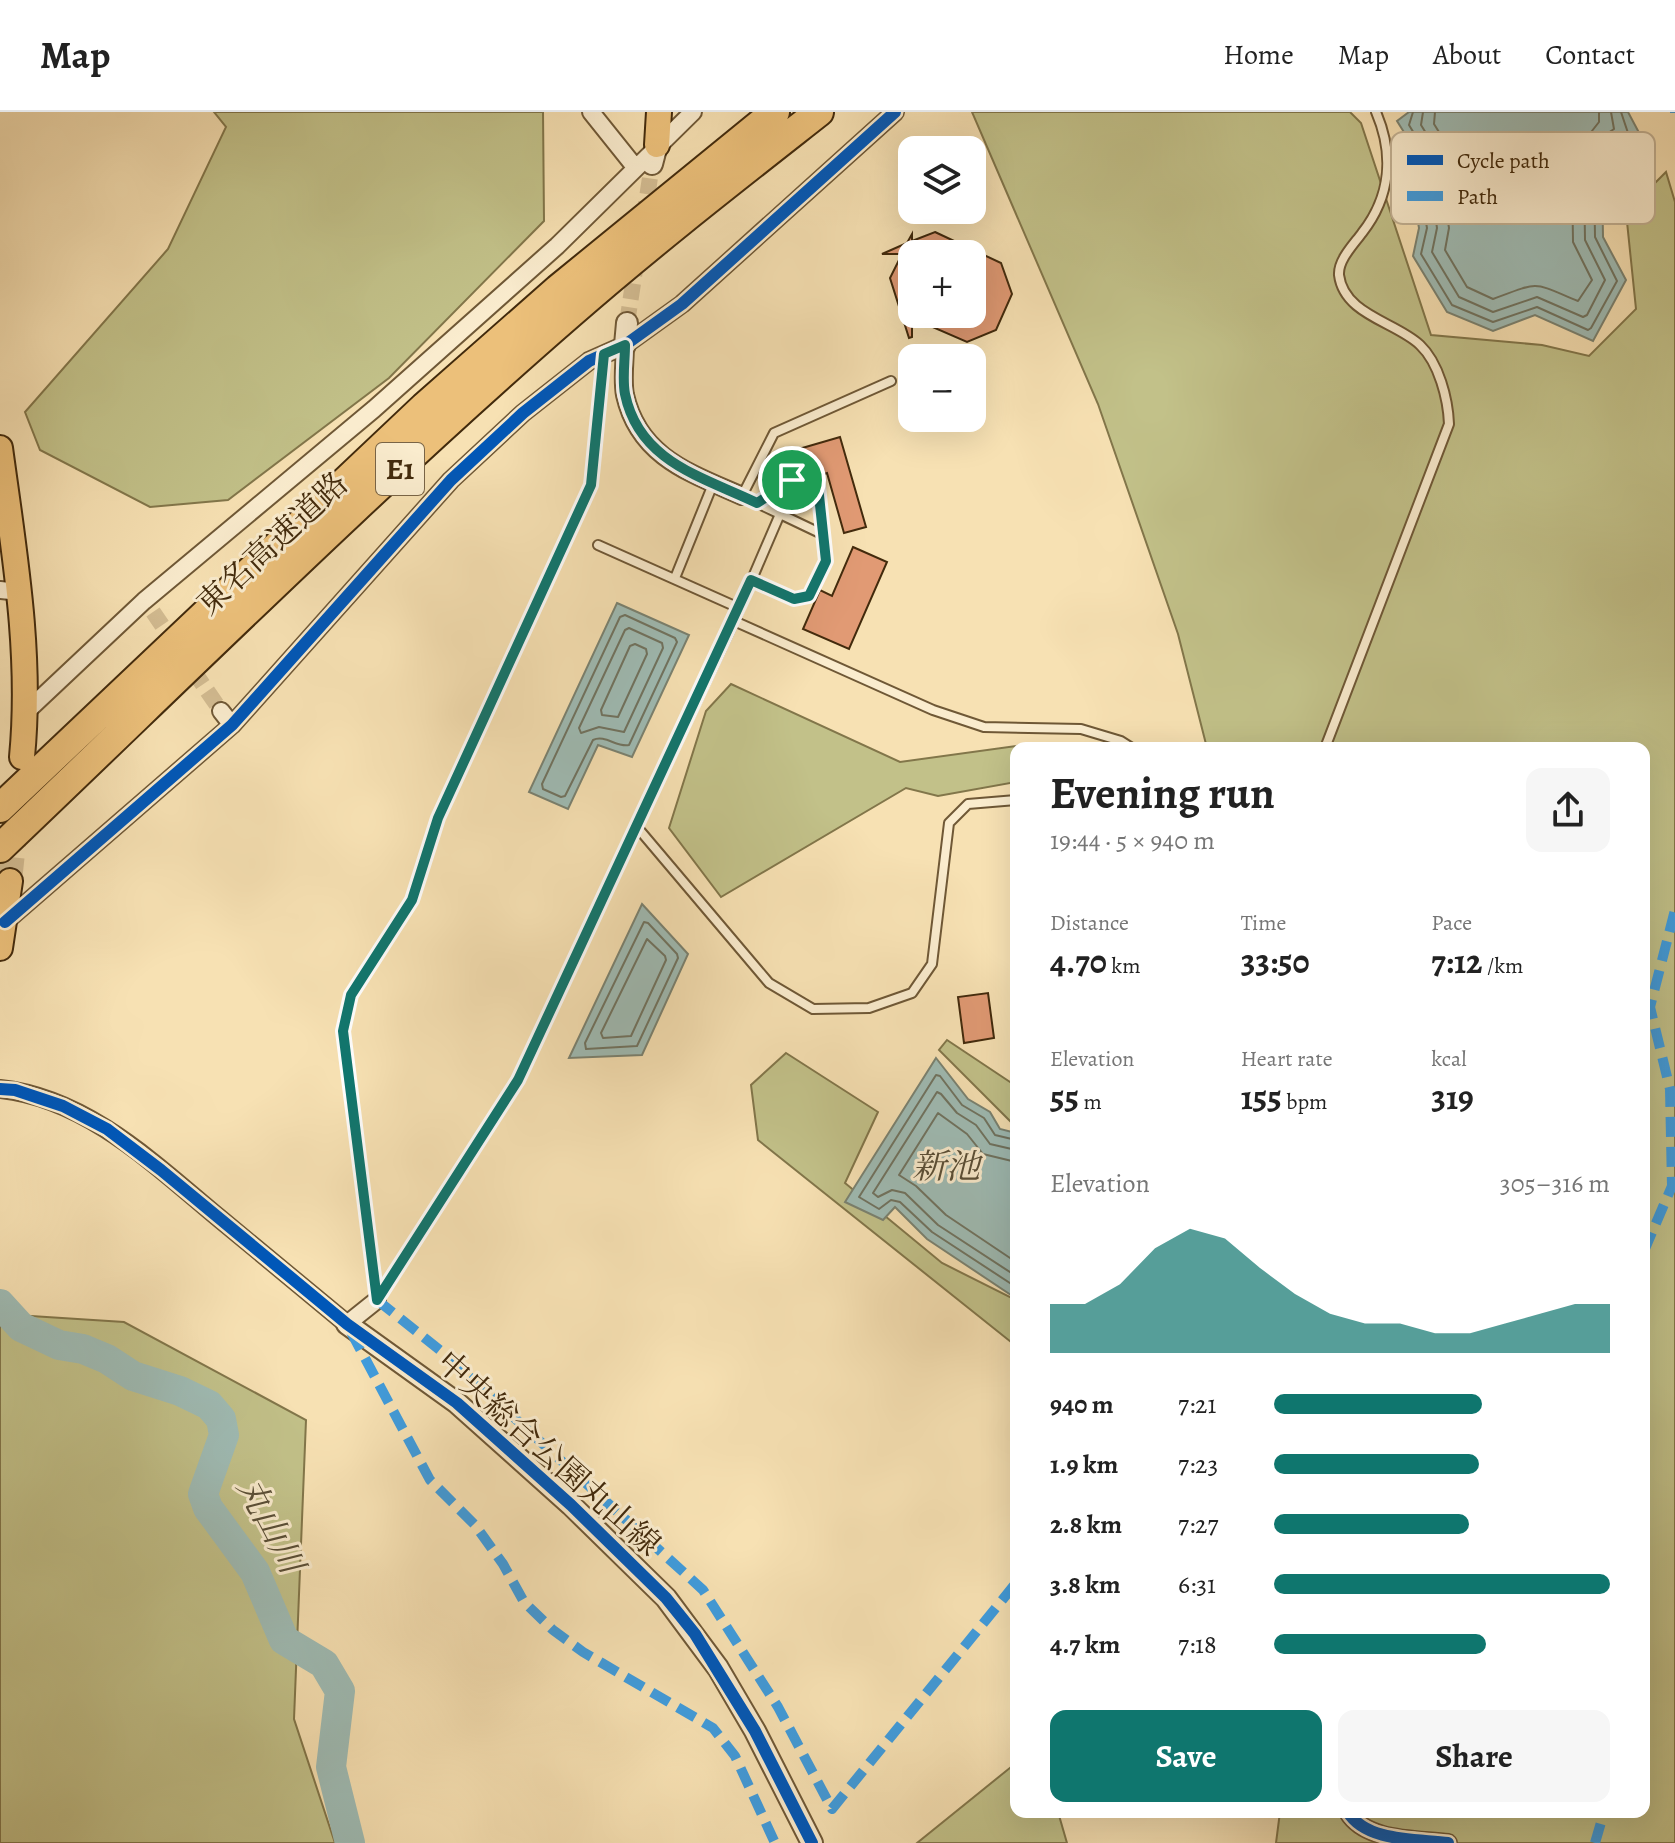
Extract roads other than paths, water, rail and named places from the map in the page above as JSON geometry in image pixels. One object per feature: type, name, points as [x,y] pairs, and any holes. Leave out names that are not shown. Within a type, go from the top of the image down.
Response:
[{"type":"highway","name":"東名高速道路","points":[[0,808],[424,407],[558,289],[775,112]]},
{"type":"highway","name":"東名高速道路","points":[[0,848],[441,430],[546,335],[702,204],[819,112]]},
{"type":"main road","points":[[648,159],[659,112]]},
{"type":"main road","points":[[0,448],[10,591],[26,712],[22,757]]},
{"type":"main road","points":[[0,948],[10,881]]},
{"type":"street","points":[[591,112],[648,159]]},
{"type":"street","points":[[26,712],[557,246],[693,112]]},
{"type":"street","points":[[5,922],[232,725],[451,480],[523,413],[589,361],[625,345],[682,304],[895,112]]},
{"type":"street","points":[[627,323],[625,392],[633,420],[645,441],[681,469],[749,499]]},
{"type":"street","points":[[221,711],[232,725]]},
{"type":"street","name":"中央総合公園丸山線","points":[[0,1089],[15,1090],[63,1106],[107,1129],[347,1324],[457,1403],[571,1505],[666,1598],[718,1668],[755,1731],[812,1843]]},
{"type":"street","points":[[347,1324],[377,1300]]},
{"type":"street","points":[[1352,1818],[1373,1833],[1448,1843]]},
{"type":"lane","points":[[1327,742],[1449,424],[1446,399],[1435,365],[1420,345],[1355,303],[1344,289],[1339,275],[1345,257],[1377,210],[1385,189],[1388,171],[1386,150],[1376,112]]},
{"type":"lane","points":[[377,1300],[343,1031],[351,995],[412,900],[438,818],[591,485],[604,354]]},
{"type":"lane","points":[[749,499],[774,433],[891,381]]},
{"type":"lane","points":[[749,499],[792,480],[807,480],[818,486],[826,561],[809,596],[794,599],[751,580]]},
{"type":"lane","points":[[675,578],[713,483]]},
{"type":"lane","points":[[749,499],[824,535]]},
{"type":"lane","points":[[377,1300],[518,1080],[734,621],[780,514]]},
{"type":"lane","points":[[598,545],[739,608]]},
{"type":"lane","points":[[734,621],[933,710],[984,727],[1081,729],[1123,742]]},
{"type":"lane","points":[[637,827],[769,983],[813,1009],[869,1008],[912,993],[932,964],[949,823],[968,804],[1010,800]]},
{"type":"water","points":[[1409,112],[1628,112],[1639,132],[1404,132],[1397,121]]},
{"type":"water","points":[[1418,224],[1603,224],[1603,237],[1626,280],[1593,341],[1535,315],[1493,331],[1447,312],[1413,256]]},
{"type":"water","points":[[617,603],[689,635],[632,757],[598,745],[568,809],[529,792]]},
{"type":"water","points":[[642,904],[688,954],[642,1055],[569,1058]]},
{"type":"water","name":"新池","points":[[936,1058],[968,1099],[990,1112],[1000,1129],[1010,1132],[1010,1294],[927,1239],[895,1207],[883,1220],[845,1202]]},
{"type":"waterway","name":"丸山川","points":[[0,1304],[21,1327],[59,1345],[83,1349],[107,1359],[133,1376],[180,1391],[209,1405],[221,1419],[224,1435],[203,1494],[208,1508],[255,1572],[284,1640],[324,1664],[340,1691],[331,1767],[350,1843]]},
{"type":"tunnel","points":[[644,218],[652,164]]},
{"type":"tunnel","points":[[627,323],[637,257]]},
{"type":"tunnel","points":[[153,612],[221,711]]},
{"type":"tunnel","points":[[10,881],[16,824]]}]
